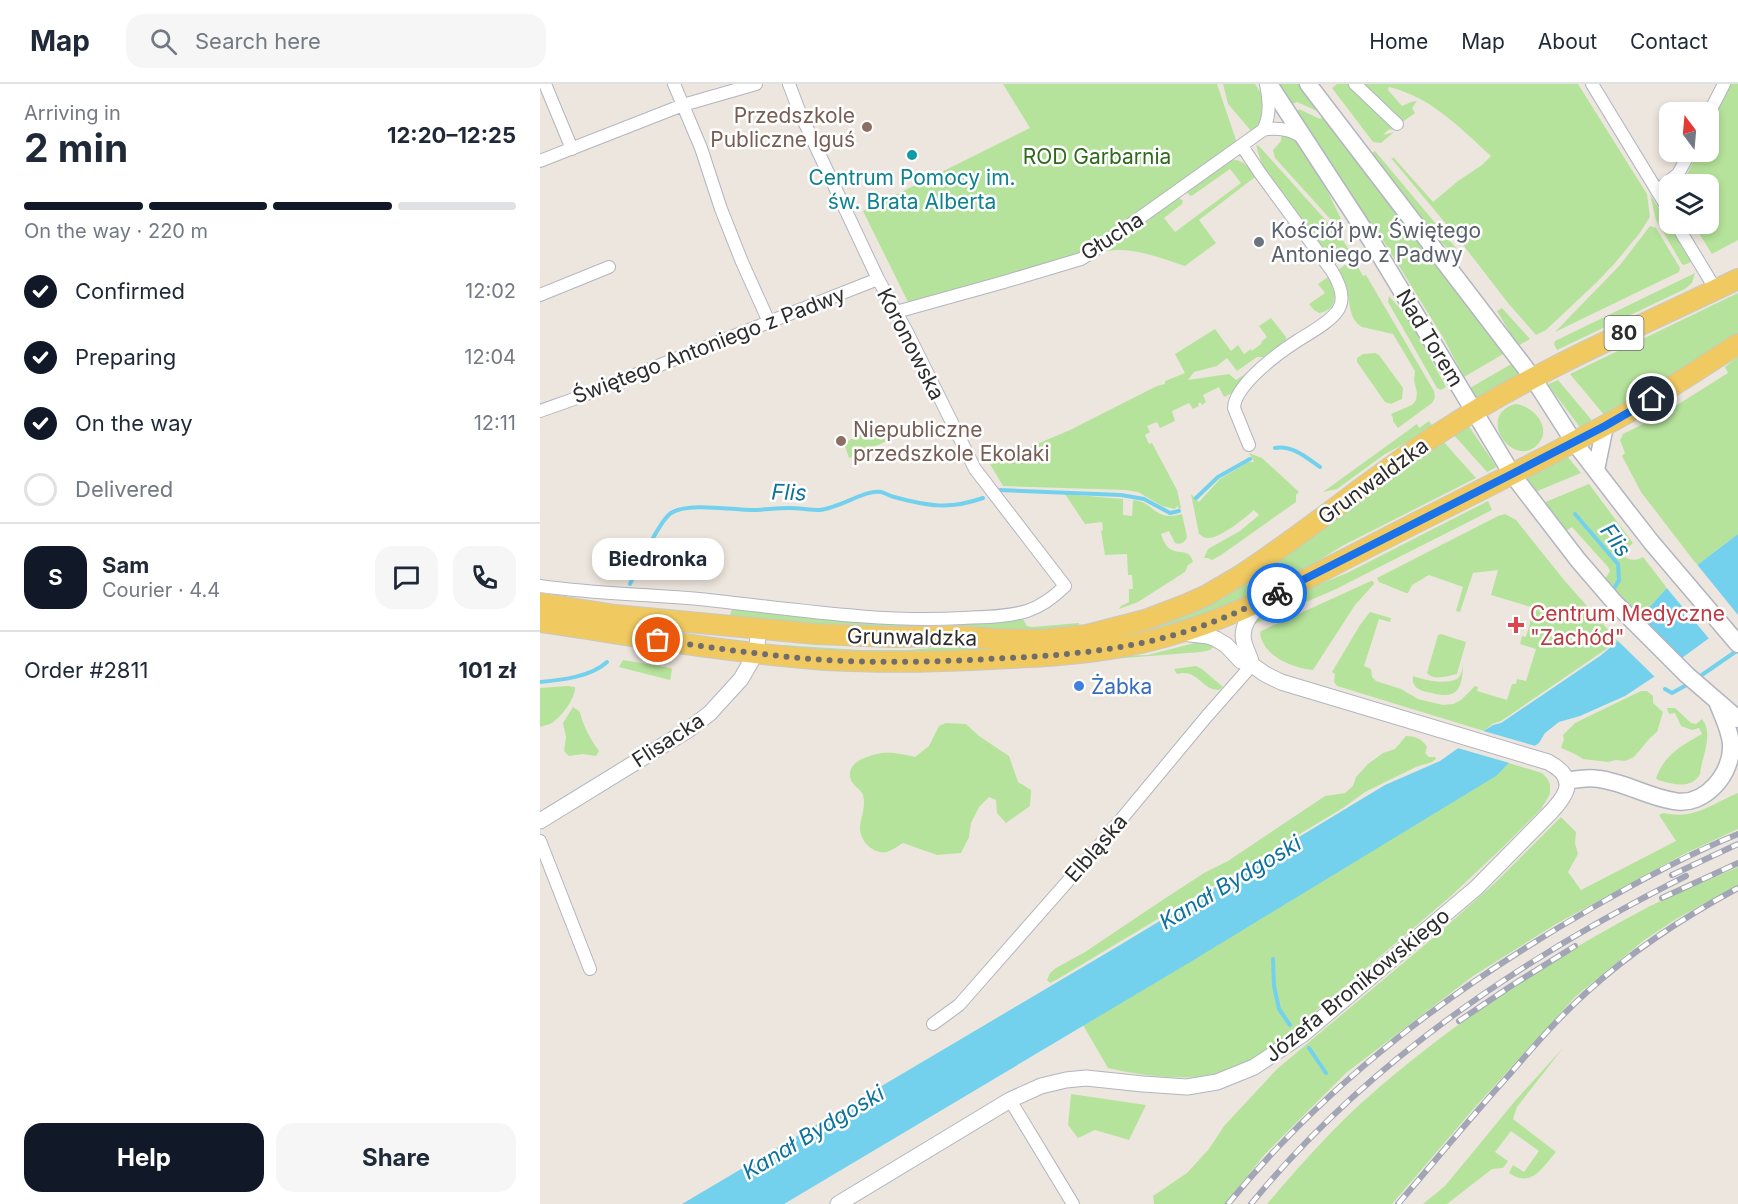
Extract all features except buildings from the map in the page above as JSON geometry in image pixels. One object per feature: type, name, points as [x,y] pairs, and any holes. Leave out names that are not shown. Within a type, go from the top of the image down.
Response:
[{"type":"main road","name":"Nad Torem","points":[[1268,84],[1383,259],[1512,474]]},
{"type":"main road","points":[[1312,85],[1533,378],[1574,442],[1652,543],[1738,644]]},
{"type":"main road","name":"80","points":[[1473,412],[1533,378],[1738,279]]},
{"type":"main road","name":"Grunwaldzka","points":[[540,622],[756,653],[859,662],[980,660],[1090,652],[1130,646],[1214,622],[1263,600],[1605,426],[1738,344]]},
{"type":"main road","name":"Grunwaldzka","points":[[540,603],[615,615],[816,634],[1041,640],[1098,633],[1144,621],[1187,604],[1241,575],[1424,444],[1473,412]]},
{"type":"main road","points":[[1596,470],[1605,426]]},
{"type":"main road","points":[[1512,474],[1578,560],[1657,647],[1718,704],[1738,719]]},
{"type":"main road","points":[[1567,781],[1587,778],[1602,779],[1673,801],[1687,801],[1699,797],[1722,779],[1730,761],[1730,735],[1718,704]]},
{"type":"street","points":[[545,84],[572,149]]},
{"type":"street","points":[[674,84],[701,148],[738,252],[769,322]]},
{"type":"street","points":[[540,161],[683,105],[756,84]]},
{"type":"street","name":"Koronowska","points":[[540,586],[572,591],[697,599],[862,617],[920,620],[1022,612],[1048,601],[1065,586],[975,469],[878,279],[800,113],[789,84]]},
{"type":"street","points":[[1268,84],[1269,114],[1263,130],[1287,129],[1304,139]]},
{"type":"street","points":[[1355,84],[1397,124]]},
{"type":"street","points":[[1592,84],[1659,194]]},
{"type":"street","points":[[1715,102],[1724,84]]},
{"type":"street","name":"Głucha","points":[[896,312],[1081,259],[1263,130]]},
{"type":"street","points":[[1242,146],[1338,281],[1342,303],[1339,310],[1320,327],[1295,342],[1261,368],[1237,395],[1234,408],[1250,445]]},
{"type":"street","points":[[1657,191],[1678,174],[1685,162]]},
{"type":"street","points":[[1682,234],[1716,290]]},
{"type":"street","points":[[540,295],[609,267]]},
{"type":"street","name":"Świętego Antoniego z Padwy","points":[[540,411],[878,279]]},
{"type":"street","name":"Grunwaldzka","points":[[1252,665],[1243,639],[1244,627],[1250,614],[1263,600]]},
{"type":"street","name":"Flisacka","points":[[540,821],[706,717],[735,687],[756,653],[759,628]]},
{"type":"street","name":"Grunwaldzka","points":[[1182,633],[1216,639],[1226,645],[1241,661],[1290,685],[1544,761],[1556,767],[1567,781]]},
{"type":"street","name":"Elbląska","points":[[933,1024],[959,1005],[1104,840],[1252,665]]},
{"type":"street","name":"Józefa Bronikowskiego","points":[[838,1204],[1010,1100],[1041,1086],[1076,1078],[1097,1078],[1187,1087],[1235,1077],[1254,1067],[1302,1035],[1476,888],[1560,802],[1566,792],[1567,781]]},
{"type":"street","points":[[540,841],[590,969]]},
{"type":"street","points":[[1010,1100],[1073,1204]]},
{"type":"green space","name":"ROD Garbarnia","points":[[1003,84],[1217,84],[1237,143],[1089,249],[1074,256],[908,302],[863,211],[1030,128]]},
{"type":"green space","points":[[1223,84],[1255,84],[1261,92],[1264,101],[1263,114],[1252,132],[1228,104]]},
{"type":"green space","points":[[1278,84],[1299,84],[1319,110],[1297,102],[1291,105]]},
{"type":"green space","points":[[1337,84],[1351,84],[1394,125],[1393,129],[1383,135],[1394,132],[1381,143],[1373,142],[1332,88]]},
{"type":"green space","points":[[1362,84],[1578,84],[1647,194],[1650,217],[1639,234],[1597,282],[1546,330],[1536,335],[1391,158],[1394,158],[1433,202],[1491,156],[1456,124],[1418,98],[1389,87],[1388,90],[1402,106],[1417,101],[1412,108],[1415,113],[1401,123]]},
{"type":"green space","points":[[1730,84],[1738,84],[1738,240],[1712,254],[1699,234],[1719,234],[1719,174],[1687,174],[1693,162],[1719,162],[1719,108]]},
{"type":"green space","points":[[1336,107],[1372,153],[1375,151],[1456,248],[1451,251],[1430,233]]},
{"type":"green space","points":[[1299,109],[1320,119],[1323,116],[1505,353],[1464,377],[1444,339],[1381,237],[1340,181],[1295,112]]},
{"type":"green space","points":[[1282,134],[1299,143],[1324,184],[1341,223],[1333,222],[1275,158],[1273,150],[1281,141]]},
{"type":"green space","points":[[1256,145],[1340,236],[1351,253],[1334,265],[1266,171]]},
{"type":"green space","points":[[1233,160],[1244,163],[1255,177],[1199,220],[1216,243],[1185,266],[1134,251],[1103,252],[1178,197],[1183,201],[1182,204],[1164,218],[1175,232],[1241,183],[1230,169],[1193,195],[1190,196],[1187,192]]},
{"type":"green space","points":[[1650,194],[1659,209],[1659,225]]},
{"type":"green space","points":[[1650,226],[1656,228],[1680,268],[1679,272],[1555,332],[1620,265]]},
{"type":"green space","points":[[1664,234],[1674,234],[1691,262],[1682,264]]},
{"type":"green space","points":[[1355,258],[1363,276],[1366,275],[1434,391],[1435,398],[1432,403],[1398,428],[1391,414],[1412,405],[1416,400],[1415,371],[1393,334],[1362,327],[1354,319],[1347,289],[1338,270]]},
{"type":"green space","points":[[1695,273],[1692,283],[1685,289],[1557,350],[1555,341]]},
{"type":"green space","points":[[1328,277],[1333,288],[1333,304],[1319,313],[1309,304],[1325,293],[1318,284]]},
{"type":"green space","points":[[1738,293],[1738,335],[1605,416],[1570,374]]},
{"type":"green space","points":[[1389,296],[1409,319],[1446,387],[1441,390],[1437,388],[1388,302]]},
{"type":"green space","points":[[1502,308],[1530,339],[1518,346],[1497,311]]},
{"type":"green space","points":[[1271,318],[1286,340],[1264,357],[1257,357],[1237,371],[1227,358],[1217,366],[1194,372],[1188,380],[1229,374],[1236,380],[1255,368],[1232,393],[1224,397],[1219,387],[1203,395],[1206,402],[1202,405],[1200,402],[1199,406],[1193,409],[1189,403],[1172,411],[1175,421],[1160,428],[1157,422],[1147,426],[1150,432],[1145,435],[1149,444],[1152,443],[1177,490],[1181,508],[1162,506],[1138,492],[1125,490],[1003,486],[990,464],[1070,430],[1185,373],[1175,354],[1215,329],[1231,351],[1238,345],[1244,354],[1251,349],[1252,351],[1267,337],[1259,326]]},
{"type":"green space","points":[[1363,354],[1379,355],[1403,388],[1402,399],[1391,404],[1385,402],[1357,362],[1357,358]]},
{"type":"green space","points":[[1738,356],[1738,534],[1697,565],[1641,492],[1622,456],[1625,453],[1620,440],[1623,434],[1661,415],[1728,373],[1725,367]]},
{"type":"green space","points":[[1513,363],[1521,374],[1477,399],[1470,388]]},
{"type":"green space","points":[[1558,380],[1595,424],[1582,430],[1549,386]]},
{"type":"green space","points":[[1515,404],[1528,408],[1542,424],[1542,437],[1539,443],[1529,450],[1519,451],[1510,447],[1498,429],[1498,419],[1503,410]]},
{"type":"green space","points":[[1429,421],[1434,428],[1385,454],[1337,489],[1323,492],[1417,424],[1419,428]]},
{"type":"green space","points":[[882,423],[889,440],[849,458],[844,443]]},
{"type":"green space","points":[[1468,425],[1496,466],[1495,468],[1487,472],[1452,433]]},
{"type":"green space","points":[[1442,440],[1476,478],[1342,546],[1286,581],[1191,622],[1096,644],[1106,638],[1153,625]]},
{"type":"green space","points":[[1249,453],[1262,458],[1299,492],[1296,495],[1296,502],[1221,555],[1212,560],[1204,558],[1208,549],[1240,531],[1259,515],[1254,510],[1225,532],[1205,538],[1199,534],[1191,494],[1199,502],[1220,479],[1249,462],[1254,462]]},
{"type":"green space","points":[[1567,456],[1581,473],[1535,492],[1524,476]]},
{"type":"green space","points":[[1589,484],[1633,543],[1621,554],[1631,560],[1643,557],[1667,588],[1640,617],[1605,579],[1610,571],[1608,567],[1572,527],[1565,532],[1543,503]]},
{"type":"green space","points":[[1065,494],[1123,499],[1123,515],[1132,516],[1133,500],[1140,501],[1165,515],[1182,514],[1187,537],[1184,542],[1175,543],[1169,531],[1161,534],[1169,548],[1187,553],[1193,562],[1188,565],[1185,572],[1138,602],[1119,609],[1129,602],[1129,589],[1133,589],[1132,575],[1128,575],[1127,554],[1105,555],[1101,531],[1103,530],[1102,522],[1085,524]]},
{"type":"green space","points":[[1488,501],[1492,510],[1334,590],[1250,626],[1255,615],[1285,598],[1347,573]]},
{"type":"green space","points":[[1505,514],[1516,520],[1564,580],[1618,641],[1484,731],[1337,686],[1334,682],[1335,674],[1332,672],[1370,612],[1391,618],[1390,622],[1379,619],[1364,666],[1371,669],[1372,677],[1376,681],[1401,689],[1418,699],[1443,705],[1461,700],[1475,686],[1478,687],[1477,691],[1507,700],[1512,684],[1516,684],[1517,679],[1526,681],[1536,649],[1520,644],[1522,636],[1526,637],[1534,608],[1491,595],[1498,570],[1473,573],[1460,612],[1456,611],[1463,587],[1429,575],[1412,585],[1406,593],[1379,582],[1377,578]]},
{"type":"green space","points":[[1371,581],[1374,584],[1355,605],[1313,670],[1296,667],[1280,659],[1262,641],[1261,631]]},
{"type":"green space","points":[[734,609],[889,624],[1018,618],[1023,619],[1027,626],[1032,627],[1079,623],[1080,629],[1058,631],[867,629],[730,617]]},
{"type":"green space","points":[[1438,635],[1466,642],[1457,674],[1433,677],[1427,673]]},
{"type":"green space","points":[[1198,642],[1216,645],[1210,650],[1201,652],[1111,659],[1111,656],[1148,655]]},
{"type":"green space","points":[[969,645],[1083,646],[872,655],[776,646],[860,650],[908,650]]},
{"type":"green space","points":[[623,660],[671,668],[670,680],[619,667]]},
{"type":"green space","points":[[1196,666],[1223,687],[1219,690],[1213,689],[1195,676],[1177,674],[1174,669]]},
{"type":"green space","points":[[1463,666],[1461,681],[1457,691],[1453,694],[1440,695],[1425,692],[1413,683],[1413,676],[1441,682],[1452,681],[1460,675]]},
{"type":"green space","points":[[575,687],[575,692],[567,708],[550,724],[540,727],[540,688]]},
{"type":"green space","points":[[1641,691],[1647,691],[1653,696],[1653,703],[1663,712],[1657,732],[1634,757],[1625,761],[1608,762],[1583,759],[1561,748],[1563,735],[1575,723]]},
{"type":"green space","points":[[573,707],[580,712],[588,733],[599,751],[596,756],[583,754],[569,756],[564,751],[566,737],[563,723]]},
{"type":"green space","points":[[1667,708],[1675,708],[1691,723],[1696,724],[1702,719],[1707,731],[1700,774],[1687,784],[1669,783],[1656,778],[1669,757],[1702,734],[1699,728],[1692,730],[1681,726],[1675,713],[1669,714]]},
{"type":"green space","points":[[946,723],[966,724],[979,736],[1009,756],[1018,782],[1031,790],[1030,806],[1006,823],[997,813],[996,800],[989,797],[979,807],[971,823],[969,837],[961,853],[937,855],[903,843],[887,852],[872,849],[864,841],[860,832],[864,799],[851,780],[852,768],[859,760],[876,754],[894,753],[915,757],[929,746],[939,726]]},
{"type":"green space","points":[[1406,736],[1421,740],[1427,747],[1425,753],[1436,759],[1365,792],[1343,808],[1056,980],[1050,983],[1047,980],[1056,968],[1085,952],[1204,873],[1228,861],[1325,796],[1345,793],[1353,786],[1356,777],[1368,764],[1383,753],[1395,749]]},
{"type":"green space","points":[[1509,763],[1542,773],[1547,778],[1550,784],[1550,794],[1541,809],[1451,896],[1269,1051],[1235,1069],[1209,1076],[1165,1077],[1108,1068],[1083,1025],[1495,776]]},
{"type":"green space","points":[[1738,793],[1738,829],[1684,854],[1556,924],[1473,976],[1346,1073],[1265,1154],[1225,1204],[1154,1204],[1153,1196],[1187,1173],[1209,1149],[1224,1126],[1277,1069],[1433,938],[1496,882],[1561,817],[1576,832],[1575,843],[1578,854],[1568,872],[1581,890],[1676,841],[1659,815],[1694,813]]},
{"type":"green space","points":[[1738,867],[1738,885],[1676,919],[1643,941],[1575,997],[1476,1106],[1392,1204],[1267,1204],[1333,1130],[1357,1107],[1390,1078],[1461,1023],[1535,973],[1611,927],[1650,906]]},
{"type":"green space","points":[[1563,1048],[1517,1107],[1513,1119],[1556,1152],[1546,1165],[1530,1177],[1517,1177],[1509,1173],[1513,1165],[1524,1172],[1539,1151],[1511,1131],[1495,1152],[1508,1161],[1503,1168],[1492,1169],[1447,1204],[1423,1204],[1445,1186],[1515,1101]]},
{"type":"green space","points":[[1071,1094],[1146,1105],[1129,1140],[1095,1130],[1078,1138],[1068,1125]]},
{"type":"water","name":"Kanał Bydgoski","points":[[1738,534],[1738,617],[1625,696],[1580,716],[1559,722],[1545,733],[1539,743],[1509,763],[1496,776],[1192,961],[784,1204],[682,1204],[1385,785],[1440,761],[1493,725],[1501,723],[1600,656],[1618,641],[1667,588]]},
{"type":"pier","points":[[1695,562],[1738,615],[1738,621],[1711,641],[1665,586]]},
{"type":"pier","points":[[1638,615],[1684,660],[1657,679],[1616,639]]},
{"type":"pier","points":[[1480,730],[1539,747],[1513,764],[1454,747]]},
{"type":"waterway","name":"Flis","points":[[1275,448],[1294,450],[1320,467]]},
{"type":"waterway","name":"Flis","points":[[1196,498],[1218,477],[1250,459]]},
{"type":"waterway","name":"Flis","points":[[1000,490],[1121,495],[1144,499],[1170,513],[1179,511]]},
{"type":"waterway","name":"Flis","points":[[630,584],[661,525],[671,513],[679,510],[699,507],[820,510],[875,492],[917,503],[938,505],[960,504],[983,498]]},
{"type":"waterway","name":"Flis","points":[[1575,514],[1618,564],[1619,580],[1615,587]]},
{"type":"waterway","name":"Flis","points":[[1696,679],[1738,650]]},
{"type":"waterway","name":"Flis","points":[[540,682],[584,674],[607,662]]},
{"type":"waterway","name":"Flis","points":[[1665,689],[1672,693],[1690,683]]},
{"type":"waterway","points":[[1273,959],[1274,986],[1279,1009],[1290,1025]]},
{"type":"waterway","points":[[1309,1048],[1326,1073]]},
{"type":"railway","points":[[1228,1204],[1308,1117],[1396,1039],[1443,1004],[1491,970],[1592,908],[1664,868],[1738,834]]},
{"type":"railway","points":[[1672,875],[1738,844]]},
{"type":"railway","points":[[1662,898],[1738,863]]},
{"type":"railway","points":[[1251,1204],[1297,1152],[1345,1104],[1451,1017],[1507,978],[1565,942],[1686,876]]},
{"type":"railway","points":[[1398,1204],[1528,1053],[1577,1002],[1641,948],[1738,888]]},
{"type":"railway","points":[[1459,1021],[1575,946]]},
{"type":"way so far","points":[[658,640],[717,649],[859,662],[1038,657],[1130,646],[1182,633],[1249,608],[1277,593]]},
{"type":"place","name":"Przedszkole Publiczne Iguś","points":[[867,127]]},
{"type":"place","name":"Centrum Pomocy im. św. Brata Alberta","points":[[912,155]]},
{"type":"place","name":"Kościół pw. Świętego Antoniego z Padwy","points":[[1259,242]]},
{"type":"place","name":"Niepubliczne przedszkole Ekolaki","points":[[841,441]]},
{"type":"place","name":"Centrum Medyczne \"Zachód\"","points":[[1516,625]]},
{"type":"place","name":"Biedronka","points":[[658,640]]},
{"type":"place","name":"Żabka","points":[[1079,686]]},
{"type":"route","points":[[1277,593],[1605,426],[1652,399]]}]
